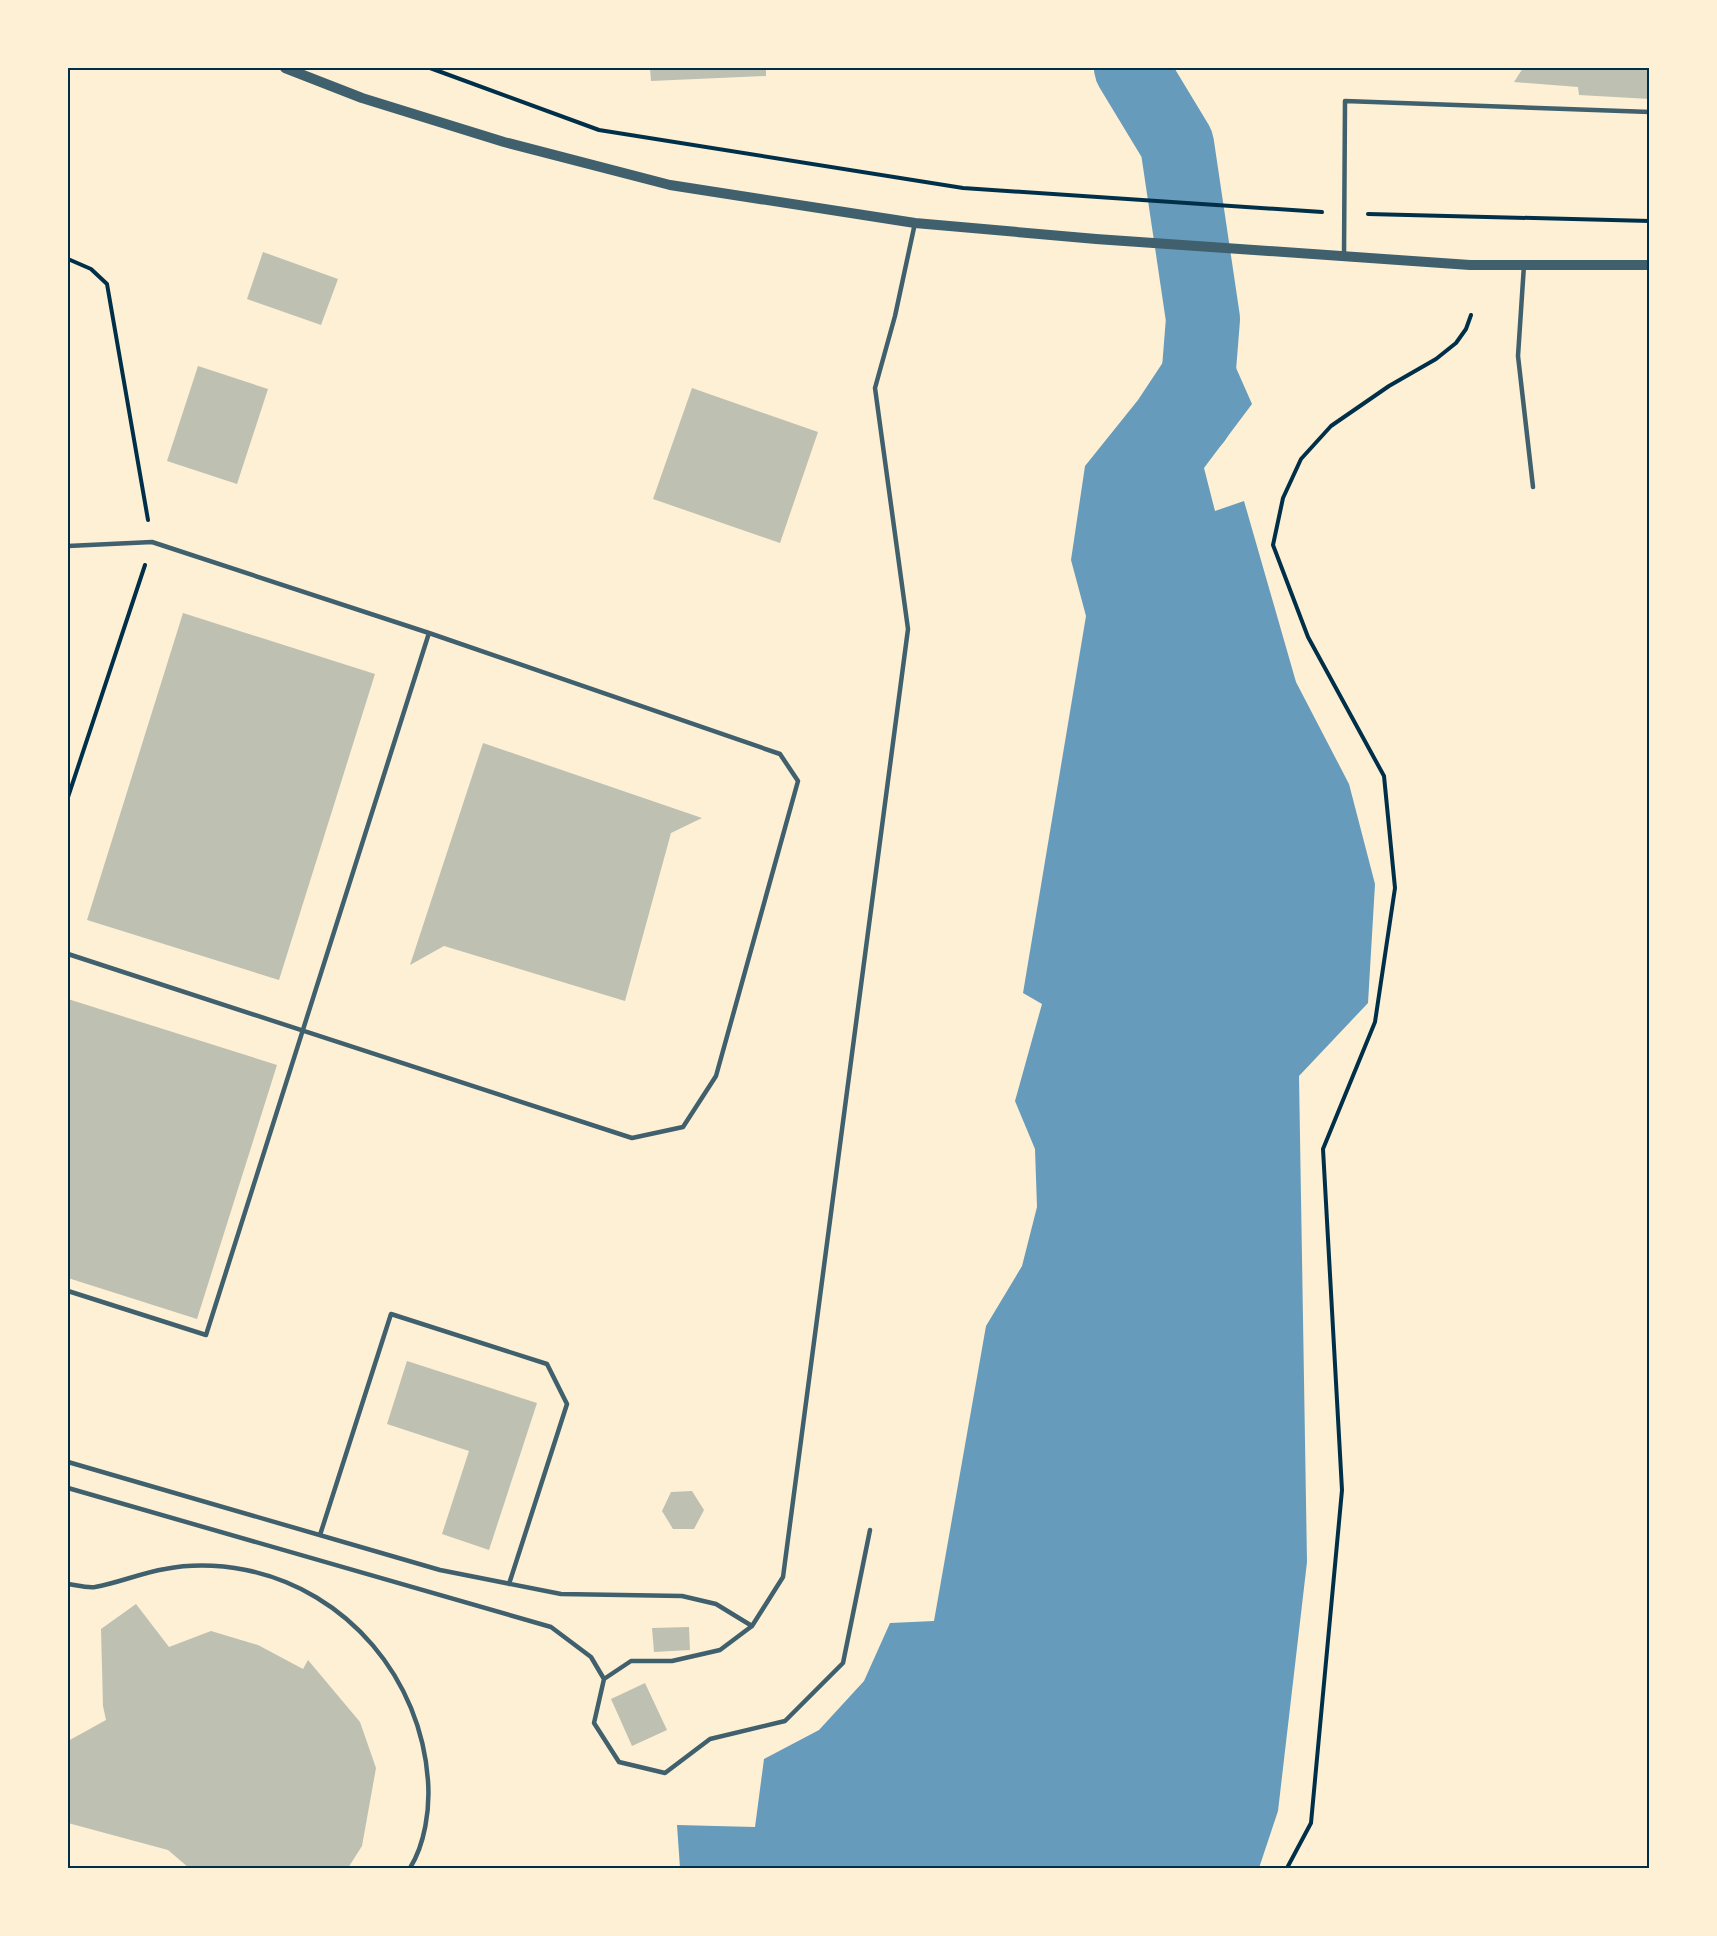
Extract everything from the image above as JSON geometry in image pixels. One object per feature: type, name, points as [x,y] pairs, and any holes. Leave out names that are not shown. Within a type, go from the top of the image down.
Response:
[{"type":"street","points":[[285,68],[362,98],[504,142],[670,185],[915,223],[1096,240],[1470,265],[1650,265]]},
{"type":"lane","points":[[1344,257],[1345,101],[1650,112]]},
{"type":"lane","points":[[604,1679],[631,1661],[672,1661],[720,1650],[752,1626],[783,1576],[908,629],[875,388],[895,316],[915,223]]},
{"type":"lane","points":[[1524,265],[1518,356],[1533,487]]},
{"type":"lane","points":[[68,546],[152,542],[429,633],[780,754],[798,781],[716,1076],[683,1127],[632,1138],[68,954]]},
{"type":"lane","points":[[68,1291],[206,1335],[429,633]]},
{"type":"lane","points":[[320,1534],[392,1314],[547,1364],[567,1404],[509,1584]]},
{"type":"lane","points":[[68,1462],[440,1569],[561,1594],[682,1596],[716,1604],[752,1626]]},
{"type":"lane","points":[[68,1488],[551,1627],[591,1657],[604,1679],[594,1723],[619,1762],[665,1773],[710,1738],[784,1721],[843,1663],[870,1530]]},
{"type":"lane","points":[[68,1584],[93,1587],[167,1568],[207,1566],[246,1570],[285,1582],[320,1600],[352,1623],[380,1652],[402,1685],[417,1722],[426,1760],[429,1799],[423,1834],[410,1869]]},
{"type":"path","points":[[430,68],[599,130],[963,188],[1346,213],[1650,221]]},
{"type":"path","points":[[1287,1869],[1311,1823],[1342,1490],[1323,1149],[1375,1022],[1395,888],[1384,776],[1308,637],[1273,545],[1283,498],[1301,459],[1331,426],[1389,386],[1436,359],[1456,343],[1466,329],[1471,315]]},
{"type":"water","points":[[1203,319],[1218,327],[1252,404],[1204,468],[1215,511],[1244,501],[1296,682],[1349,784],[1375,884],[1368,1003],[1299,1076],[1307,1562],[1278,1811],[1259,1868],[680,1868],[677,1825],[755,1827],[764,1759],[819,1730],[864,1681],[890,1623],[934,1621],[986,1326],[1022,1266],[1037,1207],[1035,1149],[1015,1101],[1042,1004],[1023,993],[1086,616],[1071,560],[1085,466],[1138,400],[1187,326]]},
{"type":"building","points":[[650,68],[766,68],[766,76],[651,81]]},
{"type":"building","points":[[1523,68],[1650,68],[1650,99],[1579,95],[1578,87],[1514,82]]},
{"type":"building","points":[[263,252],[338,279],[321,325],[247,299]]},
{"type":"building","points":[[198,366],[268,389],[237,484],[167,461]]},
{"type":"building","points":[[692,388],[818,432],[780,543],[653,499]]},
{"type":"building","points":[[183,613],[375,674],[279,980],[87,920]]},
{"type":"building","points":[[483,743],[702,818],[671,833],[625,1001],[444,946],[410,965]]},
{"type":"building","points":[[68,999],[277,1065],[197,1319],[68,1278]]},
{"type":"building","points":[[407,1361],[537,1403],[489,1550],[442,1534],[469,1451],[387,1424]]},
{"type":"building","points":[[692,1491],[704,1510],[694,1529],[673,1529],[662,1511],[671,1492]]},
{"type":"building","points":[[136,1604],[169,1647],[211,1631],[258,1645],[303,1669],[308,1660],[360,1722],[376,1768],[362,1846],[348,1868],[189,1868],[168,1850],[68,1823],[68,1741],[106,1720],[103,1706],[101,1629]]},
{"type":"building","points":[[689,1627],[690,1650],[654,1652],[652,1628]]},
{"type":"building","points":[[645,1683],[667,1730],[632,1746],[611,1699]]},
{"type":"waterway","points":[[1131,68],[1177,144],[1203,319],[1195,419]]}]
